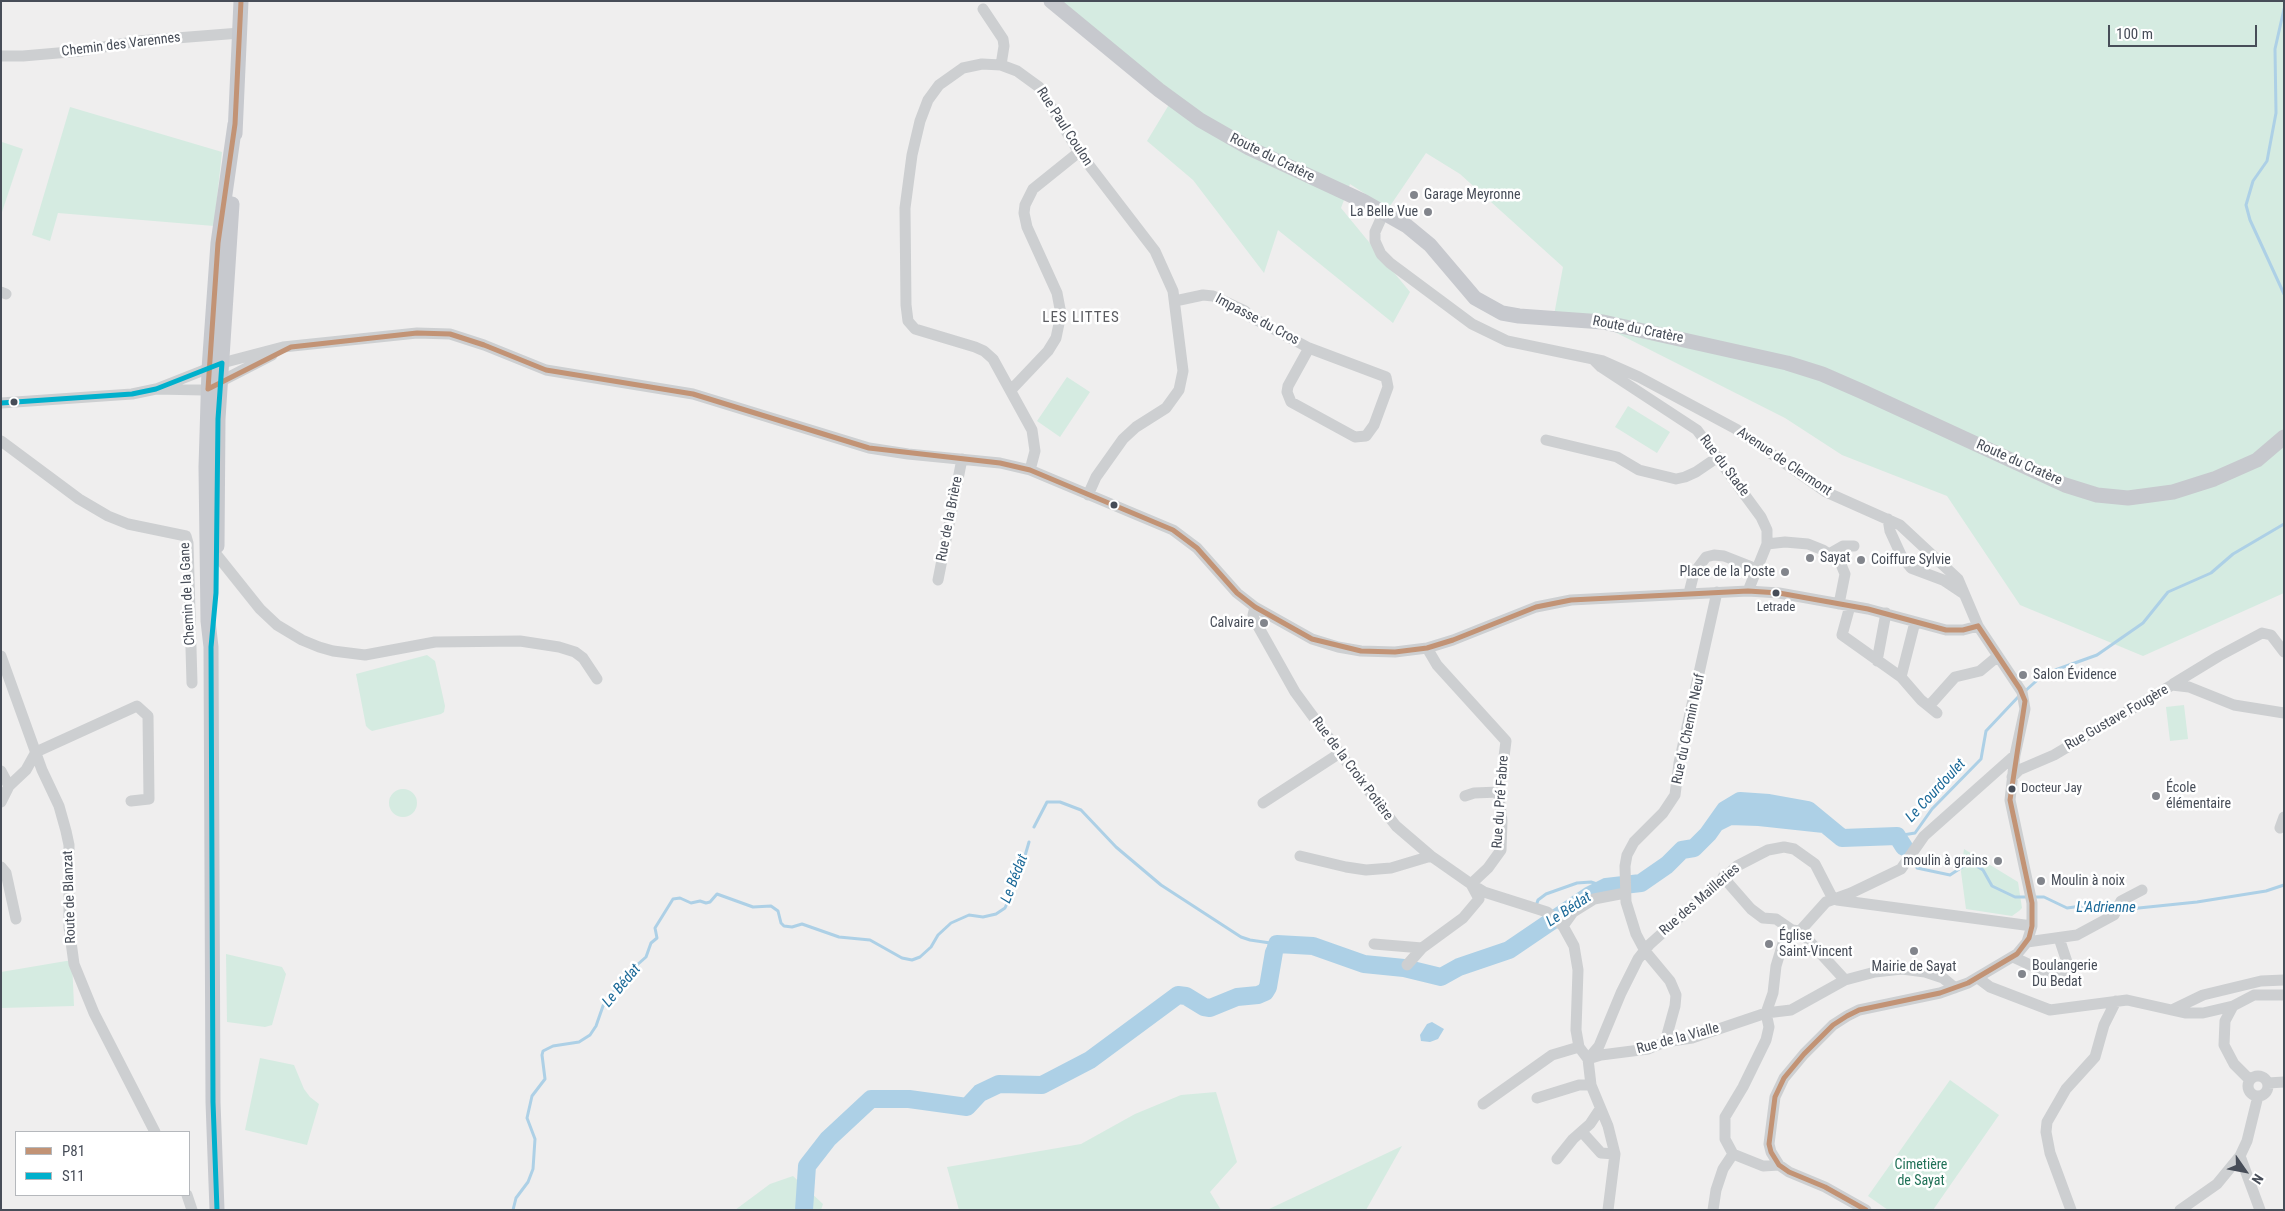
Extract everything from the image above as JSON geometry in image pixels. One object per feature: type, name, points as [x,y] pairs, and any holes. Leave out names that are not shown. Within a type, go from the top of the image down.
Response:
[{"type":"main road","points":[[217,1210],[213,1102],[211,647],[215,620],[212,554],[218,419],[214,386],[220,301],[218,243],[235,124],[241,1]]},
{"type":"main road","name":"Route du Cratère","points":[[1051,1],[1152,85],[1200,120],[1265,156],[1384,212],[1407,226],[1430,245],[1475,298],[1502,312],[1526,317],[1603,322],[1787,363],[1822,374],[2048,477],[2083,491],[2128,498],[2173,492],[2214,479],[2257,460],[2284,438]]},
{"type":"street","points":[[983,9],[1003,39],[1002,65]]},
{"type":"street","name":"Chemin des Varennes","points":[[1,56],[81,51],[138,41],[240,33]]},
{"type":"street","name":"Rue Paul Coulon","points":[[1030,470],[1035,451],[1032,430],[997,365],[984,351],[915,329],[908,322],[906,305],[905,208],[912,155],[924,110],[939,85],[954,73],[974,65],[1002,65],[1023,74],[1039,87],[1079,152],[1155,251],[1167,274],[1175,301],[1183,371],[1179,390],[1166,408],[1136,426],[1123,439],[1096,477],[1088,494]]},
{"type":"street","points":[[1011,390],[1048,351],[1056,338],[1061,314],[1057,293],[1027,227],[1024,213],[1025,205],[1033,189],[1079,152]]},
{"type":"street","name":"Avenue de Clermont","points":[[1384,212],[1375,232],[1375,241],[1381,254],[1390,263],[1472,324],[1507,341],[1593,358],[1639,377],[1713,415],[1747,436],[1826,492],[1888,519],[1908,531],[1955,575],[1978,626],[2020,689],[2025,701],[2012,776],[2010,808],[2032,908],[2032,926],[2027,942],[2013,957],[1978,978],[1955,988],[1926,997],[1860,1010],[1833,1025],[1784,1078],[1775,1097],[1769,1144],[1771,1152],[1779,1165]]},
{"type":"street","name":"Impasse du Cros","points":[[1175,301],[1203,295],[1228,302],[1245,311],[1249,316],[1310,348],[1386,377],[1388,387],[1374,426],[1366,436],[1355,437],[1291,402],[1287,392],[1288,386],[1310,348]]},
{"type":"street","points":[[156,390],[215,366],[275,349],[417,333],[450,334],[484,345],[546,370],[681,392],[882,451],[1008,464],[1030,470],[1172,530],[1185,538],[1208,560],[1237,593],[1255,607],[1302,634],[1338,647],[1384,652],[1427,648],[1453,640],[1536,607],[1556,602],[1585,598],[1748,590],[1779,593],[1886,613],[1954,631],[1978,626]]},
{"type":"street","points":[[1,402],[132,394],[156,390],[214,386],[292,346]]},
{"type":"street","name":"Rue du Stade","points":[[1593,358],[1601,368],[1693,427],[1718,457],[1761,517],[1767,530],[1767,544]]},
{"type":"street","points":[[1546,440],[1617,457],[1639,470],[1676,479],[1696,472],[1718,457]]},
{"type":"street","name":"Chemin de la Gane","points":[[1,441],[79,500],[108,516],[128,524],[186,536],[188,543],[192,683]]},
{"type":"street","name":"Rue de la Brière","points":[[938,580],[962,459]]},
{"type":"street","points":[[1888,519],[1890,531],[1901,555],[1911,568],[1944,580],[1964,594]]},
{"type":"street","points":[[1748,590],[1767,544],[1785,542],[1808,544],[1829,554],[1840,562],[1845,574],[1842,635],[1901,677],[1933,709],[1954,677],[1980,671],[1998,656]]},
{"type":"street","points":[[1829,554],[1843,546],[1854,546]]},
{"type":"street","points":[[212,554],[260,609],[288,633],[319,647],[333,651],[365,655],[435,642],[520,641],[559,647],[575,652],[583,658],[597,679]]},
{"type":"street","points":[[1689,593],[1694,573],[1706,557],[1714,555],[1724,556],[1757,569]]},
{"type":"street","name":"Rue du Chemin Neuf","points":[[1665,1042],[1675,1006],[1676,995],[1670,981],[1645,951],[1633,925],[1625,888],[1627,855],[1634,842],[1663,813],[1675,795],[1682,748],[1694,702],[1717,592]]},
{"type":"street","name":"Rue de la Croix Potière","points":[[1255,607],[1254,619],[1309,712],[1396,826],[1431,856],[1484,892],[1550,914],[1561,924]]},
{"type":"street","points":[[1877,661],[1886,613]]},
{"type":"street","points":[[1901,677],[1915,622]]},
{"type":"street","points":[[2172,685],[2218,656],[2262,633],[2271,635],[2284,652]]},
{"type":"street","name":"Rue du Pré Fabre","points":[[1427,648],[1437,665],[1506,741],[1499,792],[1501,850],[1488,868],[1471,884]]},
{"type":"street","name":"Route de Blanzat","points":[[1,656],[36,752],[59,806],[66,831],[69,845],[69,927],[74,964],[94,1013],[154,1131]]},
{"type":"street","name":"Rue Gustave Fougère","points":[[2012,776],[2018,770],[2054,755],[2172,685],[2186,686],[2234,704],[2284,713]]},
{"type":"street","points":[[1,802],[9,786],[26,770],[36,752],[137,706],[148,716],[149,799],[131,801]]},
{"type":"street","points":[[1263,804],[1340,753]]},
{"type":"street","points":[[1866,1210],[1825,1186],[1789,1172],[1779,1165],[1763,1166],[1733,1154],[1725,1139],[1725,1117],[1743,1087],[1766,1040],[1769,1027],[1766,1013],[1773,993],[1778,954],[1796,931],[1826,902],[1901,869],[1924,836],[2015,755]]},
{"type":"street","points":[[1,771],[9,786]]},
{"type":"street","points":[[1465,796],[1474,793],[1499,792]]},
{"type":"street","name":"Rue des Mailleries","points":[[1588,1058],[1599,1046],[1633,967],[1645,951],[1723,877],[1762,853],[1775,848],[1788,847],[1800,852],[1815,864],[1833,899]]},
{"type":"street","points":[[1300,856],[1366,870],[1391,868],[1431,856]]},
{"type":"street","points":[[1,867],[6,873],[16,919]]},
{"type":"street","points":[[1723,877],[1751,909],[1763,918],[1776,919],[1796,931],[1845,980]]},
{"type":"street","points":[[1471,884],[1479,899]]},
{"type":"street","points":[[1608,1210],[1615,1154],[1608,1126],[1591,1085],[1588,1058],[1579,1047],[1576,1030],[1578,970],[1574,946],[1561,924],[1573,912],[1594,899],[1625,888]]},
{"type":"street","points":[[2027,942],[2077,935],[2114,915],[2121,902],[2142,890]]},
{"type":"street","points":[[1407,966],[1422,948],[1463,918],[1479,899],[1499,896]]},
{"type":"street","points":[[1833,899],[2032,926]]},
{"type":"street","points":[[2013,957],[2050,974],[2064,972],[2068,965],[2059,938]]},
{"type":"street","points":[[1374,944],[1422,948]]},
{"type":"street","name":"Rue de la Vialle","points":[[1588,1058],[1648,1049],[1665,1042],[1692,1038],[1766,1013],[1791,1010],[1845,980],[1875,972],[1910,970],[1943,978],[1955,988]]},
{"type":"street","points":[[1978,978],[1990,987],[2050,1010],[2116,1001],[2133,1001],[2185,1013],[2203,1013],[2233,1006],[2254,994],[2284,995]]},
{"type":"street","points":[[2172,1010],[2212,992],[2261,981],[2284,980]]},
{"type":"street","points":[[2071,1210],[2050,1153],[2046,1132],[2047,1122],[2066,1089],[2095,1057],[2104,1024],[2116,1001]]},
{"type":"street","points":[[2233,1006],[2225,1021],[2224,1045],[2234,1064],[2250,1080]]},
{"type":"street","points":[[1483,1104],[1552,1055],[1579,1047]]},
{"type":"street","points":[[2250,1080],[2260,1076],[2268,1083],[2284,1082]]},
{"type":"street","points":[[2250,1080],[2249,1090],[2258,1096]]},
{"type":"street","points":[[2180,1210],[2216,1184],[2240,1156],[2247,1142],[2258,1096],[2266,1092],[2268,1083]]},
{"type":"street","points":[[1537,1098],[1579,1085],[1591,1085]]},
{"type":"street","points":[[1557,1160],[1600,1110]]},
{"type":"street","points":[[1582,1132],[1601,1153],[1615,1154]]},
{"type":"street","points":[[1713,1210],[1716,1190],[1723,1169],[1733,1154]]},
{"type":"street","points":[[2240,1156],[2260,1210]]},
{"type":"street","points":[[187,1196],[192,1210]]},
{"type":"green space","points":[[1054,1],[2284,1],[2284,593],[2143,656],[2020,605],[1947,496],[1842,455],[1785,418],[1595,322],[1554,315],[1563,267],[1460,174],[1426,153],[1388,209],[1350,184],[1341,208],[1410,292],[1393,323],[1278,230],[1264,273],[1193,180],[1147,141],[1173,98]]},
{"type":"green space","points":[[70,107],[222,152],[214,226],[58,213],[50,241],[32,235]]},
{"type":"green space","points":[[2,142],[23,149],[1,215],[1,144]]},
{"type":"green space","points":[[1067,377],[1090,392],[1060,437],[1037,421]]},
{"type":"green space","points":[[1628,406],[1670,432],[1657,453],[1615,427]]},
{"type":"green space","points":[[427,655],[435,661],[445,706],[444,712],[372,731],[369,729],[366,726],[356,674]]},
{"type":"green space","points":[[2184,705],[2188,739],[2170,741],[2166,707]]},
{"type":"green space","points":[[403,789],[413,793],[417,803],[413,813],[403,817],[393,813],[389,803],[393,793]]},
{"type":"green space","points":[[1964,849],[2018,882],[2022,908],[2019,911],[2012,916],[1966,909],[1961,872]]},
{"type":"green space","points":[[226,954],[282,967],[286,974],[272,1025],[265,1027],[227,1022]]},
{"type":"green space","points":[[72,960],[74,1006],[1,1008],[1,972]]},
{"type":"green space","points":[[260,1058],[294,1065],[304,1089],[319,1104],[307,1145],[245,1130]]},
{"type":"green space","name":"Cimetière de Sayat","points":[[1950,1080],[1999,1115],[1933,1210],[1888,1210],[1868,1196]]},
{"type":"green space","points":[[1216,1092],[1237,1162],[1210,1192],[1221,1210],[959,1210],[947,1167],[1081,1144],[1135,1114],[1181,1095]]},
{"type":"green space","points":[[1402,1146],[1366,1210],[1267,1210]]},
{"type":"green space","points":[[793,1176],[823,1204],[821,1210],[735,1210],[770,1184]]},
{"type":"water","points":[[1432,1022],[1444,1029],[1438,1039],[1430,1042],[1421,1041],[1420,1035],[1427,1024]]},
{"type":"waterway","name":"Le Courdoulet","points":[[2284,9],[2275,49],[2276,113],[2267,161],[2253,181],[2246,205],[2250,220],[2284,294]]},
{"type":"waterway","name":"Le Courdoulet","points":[[2024,692],[2044,674],[2097,655],[2143,623],[2168,592],[2211,573],[2233,554],[2284,524]]},
{"type":"waterway","name":"Le Courdoulet","points":[[1897,836],[1915,833],[1932,809],[1981,759],[1986,731],[2019,696]]},
{"type":"waterway","name":"Le Bédat","points":[[1276,947],[1277,944],[1313,946],[1364,964],[1404,968],[1441,977],[1459,967],[1509,950],[1590,895],[1606,887],[1641,883],[1667,865],[1682,850],[1694,848],[1708,834],[1725,810],[1740,801],[1769,803],[1808,810],[1842,838],[1897,836],[1904,847]]},
{"type":"waterway","points":[[1034,827],[1047,802],[1060,802],[1081,810],[1116,847],[1161,885],[1241,937],[1277,944]]},
{"type":"waterway","points":[[1716,823],[1730,816],[1824,824]]},
{"type":"waterway","name":"Le Bédat","points":[[513,1210],[516,1198],[528,1182],[533,1169],[535,1139],[527,1118],[532,1096],[545,1079],[543,1051],[553,1046],[579,1042],[590,1035],[596,1026],[603,1006],[618,986],[631,976],[637,965],[646,957],[651,943],[657,938],[655,928],[673,899],[680,898],[691,903],[700,901],[706,903],[710,902],[717,894],[753,907],[771,906],[778,911],[781,923],[784,926],[792,927],[802,924],[839,937],[870,940],[902,958],[912,960],[920,957],[931,947],[938,935],[951,923],[969,915],[983,917],[996,914],[1005,908],[1020,873],[1029,842]]},
{"type":"waterway","name":"L'Adrienne","points":[[1917,868],[1950,875],[1970,862],[1983,870],[1992,886],[2015,897],[2028,897]]},
{"type":"waterway","points":[[1536,906],[1538,900],[1546,894],[1577,883],[1591,882],[1606,887]]},
{"type":"waterway","name":"L'Adrienne","points":[[2034,897],[2044,897],[2067,908],[2089,905],[2129,909],[2197,902],[2266,891],[2284,885]]},
{"type":"waterway","name":"Le Bédat","points":[[804,1210],[807,1166],[828,1139],[871,1099],[909,1099],[967,1107],[980,1093],[999,1084],[1042,1085],[1090,1060],[1178,995],[1186,996],[1204,1007],[1210,1008],[1237,997],[1258,995],[1265,992],[1268,987],[1274,952]]},
{"type":"transit line","name":"P81","points":[[208,389],[218,243],[235,124],[241,1]]},
{"type":"transit line","name":"P81","points":[[208,389],[291,347],[417,333],[450,334],[484,345],[546,370],[693,394],[869,448],[1000,463],[1030,470],[1173,530],[1197,548],[1237,593],[1255,607],[1312,639],[1361,651],[1395,652],[1427,648],[1453,640],[1536,607],[1571,600],[1748,591],[1779,593],[1868,609],[1946,630],[1963,630],[1978,626]]},
{"type":"transit line","name":"S11","points":[[1,403],[132,394],[156,389],[222,363],[218,419],[216,593],[211,647],[213,1102],[217,1210]]},
{"type":"transit line","name":"P81","points":[[1866,1210],[1825,1187],[1789,1172],[1779,1165],[1771,1152],[1769,1144],[1775,1097],[1784,1078],[1804,1054],[1833,1025],[1847,1016],[1859,1010],[1940,993],[1968,983],[2017,954],[2029,938],[2032,926],[2032,903],[2010,800],[2025,701],[2020,689],[1978,626]]},
{"type":"place","name":"Garage Meyronne","points":[[1414,195]]},
{"type":"place","name":"La Belle Vue","points":[[1428,212]]},
{"type":"place","name":"Sayat","points":[[1810,558]]},
{"type":"place","name":"Coiffure Sylvie","points":[[1861,560]]},
{"type":"place","name":"Place de la Poste","points":[[1785,572]]},
{"type":"place","name":"Letrade","points":[[1776,593]]},
{"type":"place","name":"Calvaire","points":[[1264,623]]},
{"type":"place","name":"Salon Évidence","points":[[2023,675]]},
{"type":"place","name":"Docteur Jay","points":[[2012,789]]},
{"type":"place","name":"École élémentaire","points":[[2156,796]]},
{"type":"place","name":"moulin à grains","points":[[1998,861]]},
{"type":"place","name":"Moulin à noix","points":[[2041,881]]},
{"type":"place","name":"Église Saint-Vincent","points":[[1769,944]]},
{"type":"place","name":"Mairie de Sayat","points":[[1914,951]]},
{"type":"place","name":"Boulangerie Du Bedat","points":[[2022,974]]},
{"type":"district","name":"LES LITTES","points":[[1081,318]]}]
